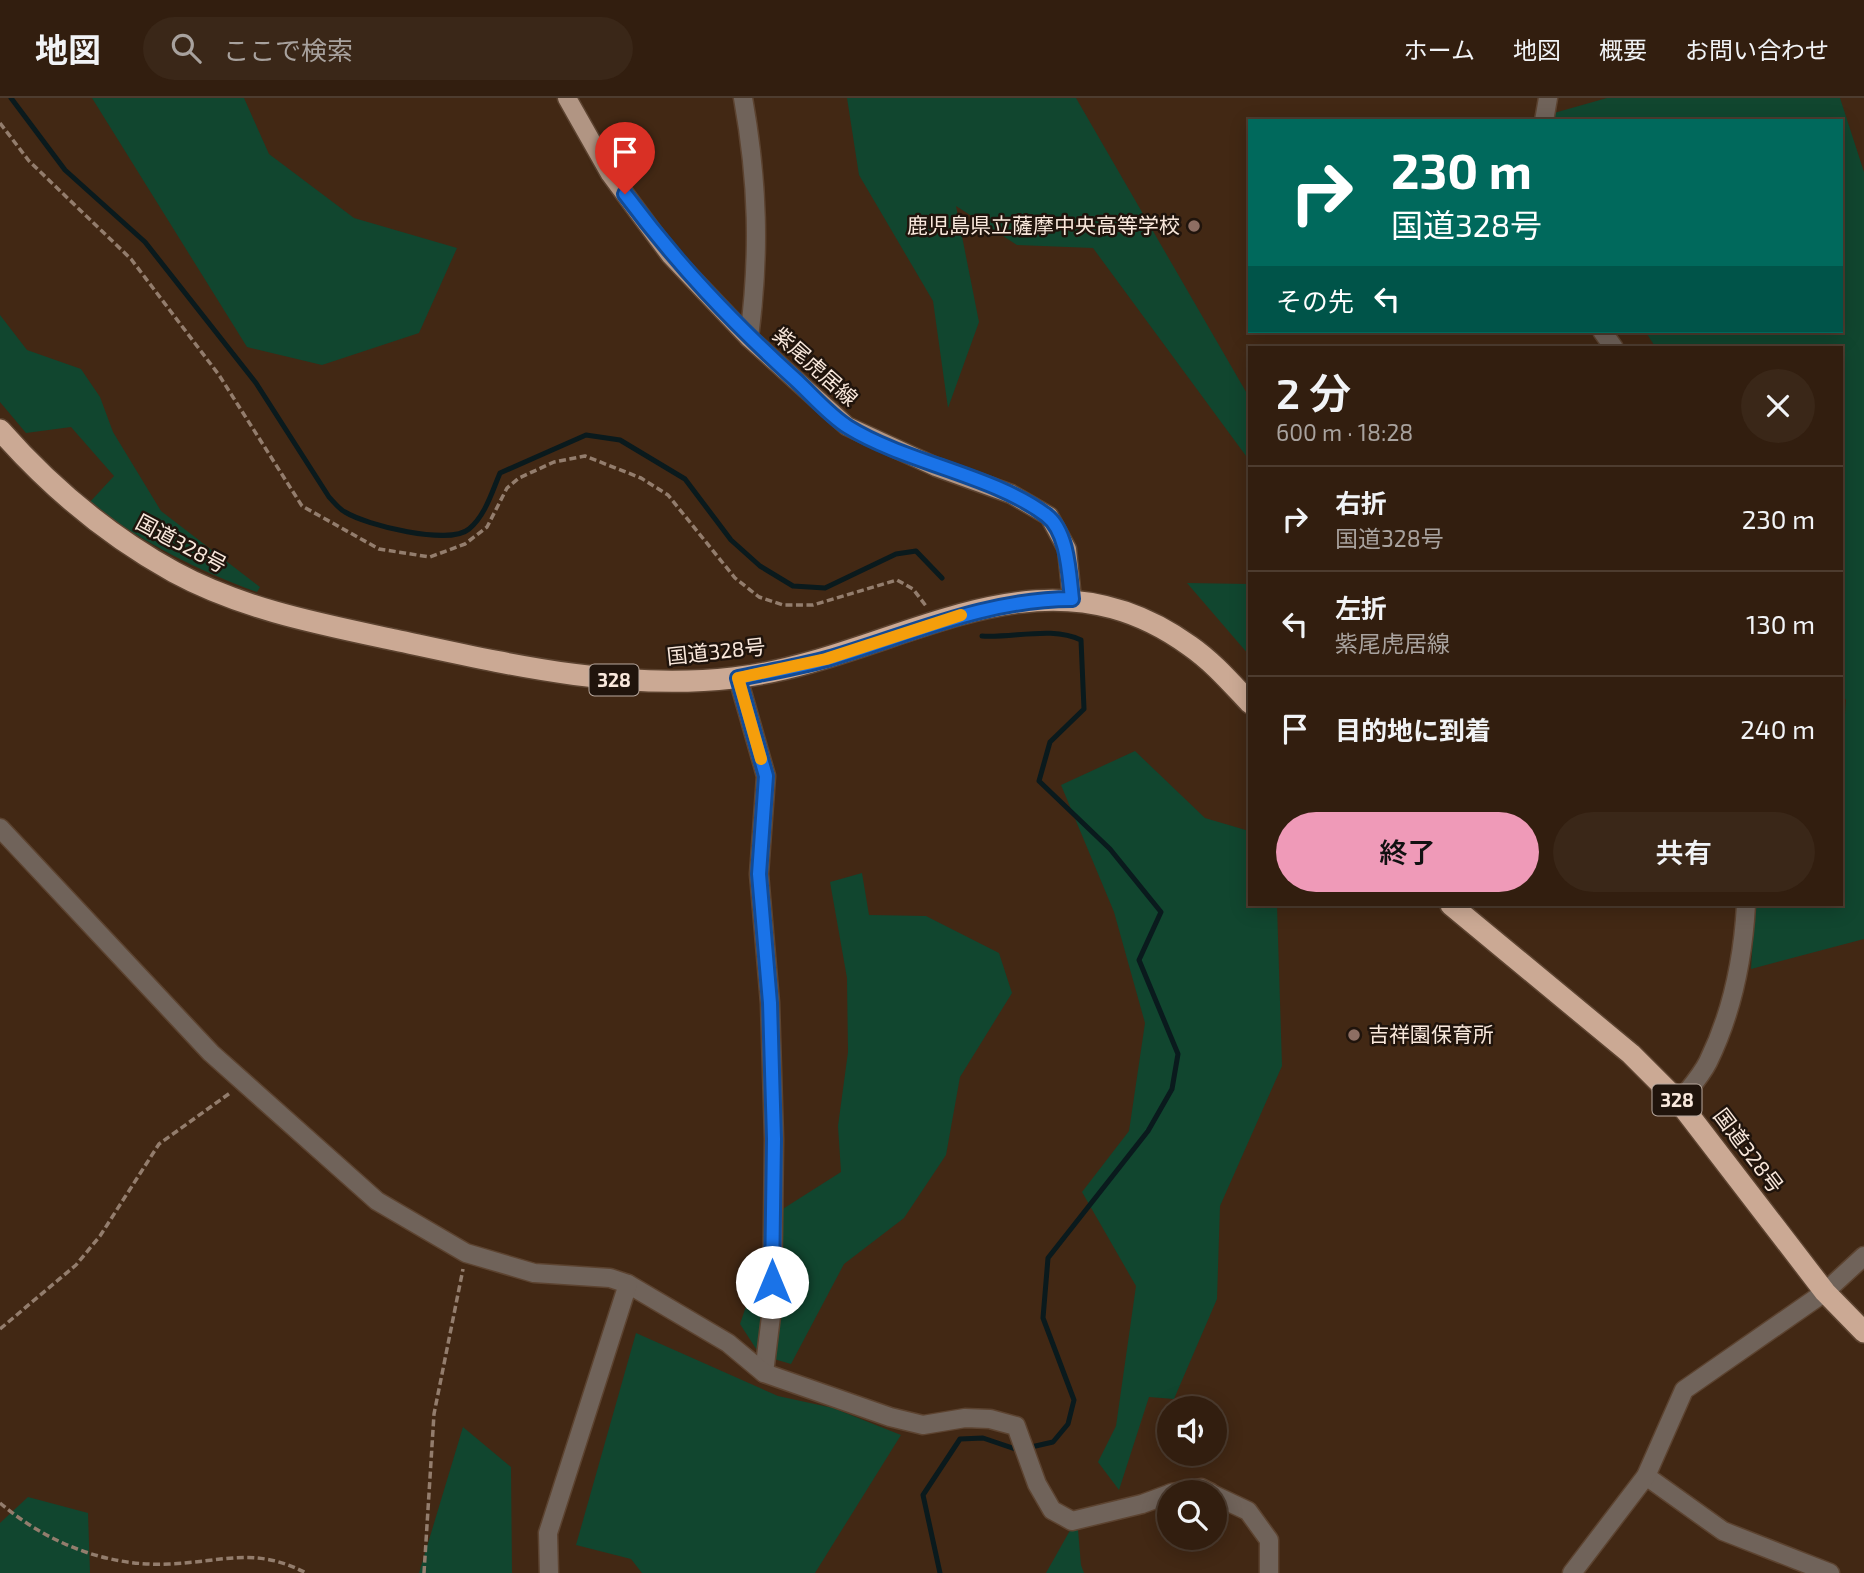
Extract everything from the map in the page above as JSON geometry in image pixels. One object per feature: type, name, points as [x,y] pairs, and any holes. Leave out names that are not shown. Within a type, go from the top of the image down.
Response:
[{"type":"highway","name":"国道328号","points":[[2,437],[64,496],[126,544],[177,574],[262,608],[435,649],[562,673],[646,683],[738,678],[826,659],[937,622],[1032,599],[1072,599],[1110,606],[1151,621],[1191,647],[1248,701]]},
{"type":"highway","name":"国道328号","points":[[1452,906],[1631,1055],[1679,1102],[1825,1292],[1864,1332]]},
{"type":"main road","name":"紫尾虎居線","points":[[567,98],[610,174],[670,255],[749,338],[847,426],[936,467],[1011,494],[1049,516],[1066,549],[1072,599]]},
{"type":"street","points":[[743,98],[753,153],[758,231],[749,338]]},
{"type":"street","points":[[1544,119],[1548,98]]},
{"type":"street","points":[[738,678],[766,776],[759,874],[770,1003],[774,1139],[772,1307],[764,1373]]},
{"type":"street","points":[[0,828],[244,1085],[377,1201],[466,1253],[534,1273],[610,1278],[628,1284],[728,1343],[764,1373],[890,1417],[923,1425],[965,1418],[990,1419],[1016,1426],[1037,1484],[1052,1510],[1072,1521],[1157,1498]]},
{"type":"street","points":[[1679,1102],[1707,1064],[1737,984],[1743,954],[1746,906]]},
{"type":"street","points":[[1572,1573],[1646,1476],[1684,1390],[1825,1292],[1864,1256]]},
{"type":"street","points":[[549,1573],[548,1532],[628,1284]]},
{"type":"street","points":[[1646,1476],[1723,1531],[1830,1573]]},
{"type":"street","points":[[1227,1501],[1248,1511],[1269,1540],[1269,1573]]},
{"type":"path","points":[[0,123],[29,161],[131,259],[219,375],[302,506],[327,522],[379,549],[430,556],[465,544],[487,527],[507,488],[519,478],[554,462],[585,456],[641,478],[668,495],[735,578],[759,597],[783,605],[813,605],[897,580],[913,589],[937,622]]},
{"type":"path","points":[[0,1329],[76,1265],[100,1236],[159,1144],[191,1118],[244,1085]]},
{"type":"path","points":[[424,1573],[435,1415],[466,1253]]},
{"type":"path","points":[[0,1503],[65,1545],[113,1561],[168,1564],[251,1555],[274,1558],[306,1573]]},
{"type":"green space","points":[[92,98],[244,98],[269,154],[354,218],[457,248],[419,333],[322,365],[247,347]]},
{"type":"green space","points":[[847,98],[1076,98],[1248,395],[1248,459],[1093,248],[1017,245],[956,206],[979,322],[948,408],[933,301],[859,175]]},
{"type":"green space","points":[[1607,98],[1840,98],[1864,172],[1864,939],[1751,969],[1755,906],[1843,906],[1843,741],[1846,700],[1843,696],[1843,346],[1655,346],[1646,333],[1843,333],[1843,119],[1552,119],[1554,113]]},
{"type":"green space","points":[[0,315],[27,350],[81,369],[100,397],[113,432],[161,511],[260,587],[257,592],[170,554],[89,503],[114,476],[71,427],[26,433],[0,402]]},
{"type":"green space","points":[[1187,583],[1248,584],[1248,654]]},
{"type":"green space","points":[[1135,751],[1205,818],[1248,831],[1248,906],[1277,906],[1282,1066],[1220,1206],[1217,1299],[1175,1396],[1149,1397],[1119,1490],[1098,1462],[1116,1426],[1136,1286],[1082,1192],[1129,1131],[1145,1023],[1114,912],[1061,785]]},
{"type":"green space","points":[[862,873],[869,915],[926,916],[999,953],[1012,993],[960,1077],[946,1155],[904,1218],[844,1264],[791,1364],[760,1355],[740,1324],[778,1212],[841,1172],[838,1126],[848,1052],[847,978],[830,882]]},
{"type":"green space","points":[[636,1333],[778,1396],[833,1408],[901,1435],[815,1573],[642,1573],[631,1559],[576,1545]]},
{"type":"green space","points":[[463,1427],[511,1467],[512,1573],[419,1573]]},
{"type":"green space","points":[[28,1497],[88,1513],[90,1573],[0,1573],[0,1523]]},
{"type":"green space","points":[[1077,1518],[1084,1573],[1046,1573]]},
{"type":"waterway","points":[[11,98],[65,170],[145,242],[256,383],[329,497],[345,512],[370,523],[407,532],[427,535],[459,534],[475,524],[488,503],[500,473],[586,435],[620,440],[685,479],[731,540],[760,566],[793,586],[825,588],[896,554],[916,551],[942,578]]},
{"type":"waterway","points":[[940,1573],[923,1495],[960,1439],[983,1438],[1018,1450],[1053,1442],[1068,1424],[1074,1400],[1043,1318],[1048,1258],[1148,1131],[1172,1089],[1178,1054],[1139,960],[1161,912],[1110,849],[1039,781],[1050,742],[1084,709],[1081,640],[1046,633],[982,636]]},
{"type":"slow traffic","points":[[761,759],[738,678],[826,659],[961,615]]},
{"type":"place","name":"鹿児島県立薩摩中央高等学校","points":[[1194,226]]},
{"type":"place","name":"吉祥園保育所","points":[[1354,1035]]},
{"type":"route","points":[[625,194],[670,255],[717,305],[749,338],[847,426],[936,467],[1011,494],[1049,516],[1066,549],[1072,599],[1032,599],[996,606],[937,622],[826,659],[738,678],[766,776],[759,874],[770,1003],[774,1139],[771,1203],[772,1282]]}]
